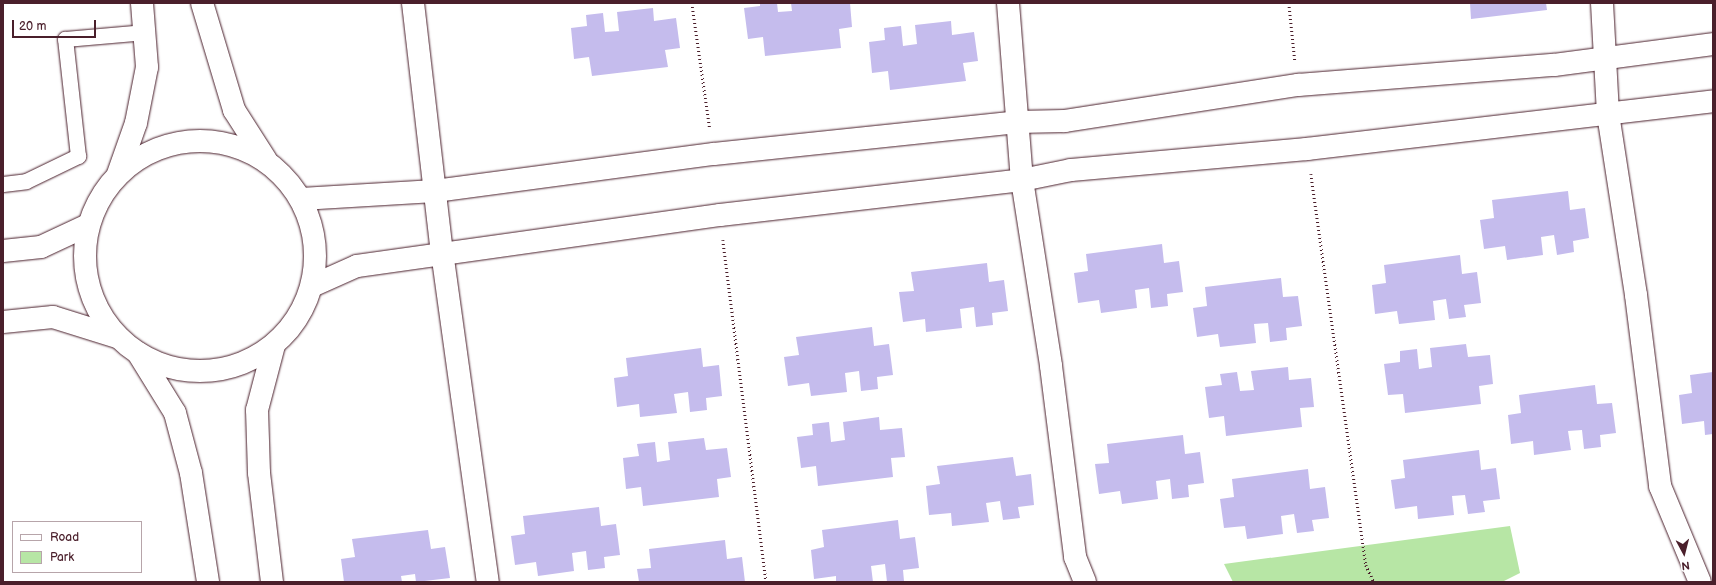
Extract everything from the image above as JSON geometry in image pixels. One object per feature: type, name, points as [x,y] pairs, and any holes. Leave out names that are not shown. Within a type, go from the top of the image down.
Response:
[{"type":"street","points":[[118,174],[136,123],[147,67],[146,32],[142,3]]},
{"type":"street","points":[[202,3],[234,110],[266,160]]},
{"type":"street","points":[[413,3],[442,252],[488,582]]},
{"type":"street","points":[[1008,3],[1022,180],[1051,366],[1075,557],[1085,582]]},
{"type":"street","points":[[1602,3],[1607,58],[1608,114],[1636,295],[1660,486],[1700,582]]},
{"type":"street","points":[[301,199],[435,191],[714,154],[1017,122],[1065,121],[1298,85],[1607,58],[1713,44]]},
{"type":"street","points":[[312,286],[357,266],[442,252],[720,216],[1022,180],[1071,170],[1307,149],[1713,101]]},
{"type":"street","points":[[190,141],[229,144],[266,160],[286,177],[301,199],[313,227],[316,257],[312,286],[298,319],[274,345],[243,363],[207,371],[171,368],[138,353],[117,337],[99,313],[87,285],[84,255],[88,225],[100,197],[118,174],[151,151],[190,141]]},
{"type":"street","points":[[3,251],[42,246],[88,225]]},
{"type":"street","points":[[3,322],[53,317],[117,337]]},
{"type":"street","points":[[272,582],[259,473],[257,410],[274,345]]},
{"type":"street","points":[[138,353],[176,413],[191,473],[208,582]]},
{"type":"lane","points":[[3,184],[26,181],[78,156],[65,39],[146,32]]},
{"type":"path","points":[[692,3],[714,154]]},
{"type":"path","points":[[1288,3],[1298,85]]},
{"type":"path","points":[[1307,149],[1366,565],[1374,582]]},
{"type":"path","points":[[720,216],[766,582]]},
{"type":"green space","points":[[1510,526],[1520,573],[1502,582],[1233,582],[1224,564]]},
{"type":"building","points":[[760,3],[777,3],[778,12],[792,11],[791,3],[850,3],[852,27],[839,29],[841,48],[765,56],[763,37],[748,39],[744,8],[760,6]]},
{"type":"building","points":[[1470,3],[1546,3],[1547,10],[1471,19]]},
{"type":"building","points":[[653,8],[654,21],[676,18],[680,48],[665,50],[668,67],[592,76],[589,57],[574,59],[571,28],[587,26],[586,15],[603,13],[605,32],[619,31],[617,12]]},
{"type":"building","points":[[951,21],[952,35],[974,32],[978,61],[963,63],[966,81],[890,90],[888,71],[872,73],[869,42],[885,40],[884,28],[901,26],[903,46],[917,44],[915,25]]},
{"type":"building","points":[[1568,191],[1570,210],[1585,208],[1589,238],[1573,241],[1574,252],[1557,255],[1554,235],[1541,237],[1543,255],[1507,260],[1505,246],[1484,249],[1480,220],[1494,218],[1492,200]]},
{"type":"building","points":[[1162,244],[1164,263],[1179,261],[1183,292],[1167,294],[1168,306],[1151,308],[1149,288],[1135,290],[1137,308],[1101,313],[1099,300],[1078,303],[1074,273],[1088,271],[1086,254]]},
{"type":"building","points":[[1460,255],[1462,274],[1477,272],[1481,303],[1464,305],[1466,317],[1449,319],[1446,299],[1433,301],[1435,320],[1399,324],[1397,311],[1375,314],[1372,285],[1386,283],[1384,265]]},
{"type":"building","points":[[987,263],[989,282],[1004,280],[1008,311],[992,313],[993,325],[976,327],[974,307],[960,309],[962,328],[926,332],[925,319],[903,322],[899,292],[914,291],[911,272]]},
{"type":"building","points":[[1281,278],[1283,297],[1298,296],[1302,326],[1286,328],[1287,340],[1270,342],[1268,323],[1254,324],[1256,343],[1220,347],[1218,334],[1197,337],[1193,308],[1207,306],[1205,287]]},
{"type":"building","points":[[872,327],[874,346],[889,344],[893,375],[877,377],[878,389],[861,391],[859,371],[845,373],[847,392],[811,396],[809,383],[788,386],[784,357],[799,355],[796,337]]},
{"type":"building","points":[[1466,344],[1468,357],[1490,355],[1493,384],[1479,386],[1481,404],[1405,413],[1403,394],[1388,395],[1384,364],[1400,362],[1400,351],[1417,349],[1419,369],[1432,367],[1430,348]]},
{"type":"building","points":[[701,348],[703,367],[719,365],[722,396],[706,398],[707,410],[690,412],[688,392],[674,394],[677,413],[640,417],[639,404],[617,407],[614,378],[628,376],[626,358]]},
{"type":"building","points":[[1288,367],[1289,380],[1311,378],[1314,407],[1300,408],[1302,427],[1226,436],[1224,416],[1209,418],[1205,387],[1222,385],[1220,374],[1237,372],[1240,391],[1254,390],[1251,371]]},
{"type":"building","points":[[1713,372],[1713,434],[1705,435],[1704,421],[1682,424],[1679,395],[1692,393],[1690,375]]},
{"type":"building","points":[[1595,385],[1597,404],[1612,403],[1616,433],[1600,435],[1601,447],[1584,449],[1582,430],[1568,431],[1571,450],[1534,455],[1533,441],[1511,444],[1508,415],[1521,413],[1519,395]]},
{"type":"building","points":[[879,417],[880,430],[902,428],[905,457],[891,458],[893,477],[818,486],[816,466],[801,468],[797,437],[813,435],[812,424],[829,422],[831,442],[845,440],[843,422]]},
{"type":"building","points":[[1183,435],[1185,454],[1200,452],[1204,483],[1188,485],[1189,497],[1172,499],[1170,479],[1156,481],[1158,499],[1122,504],[1120,491],[1099,494],[1095,464],[1109,463],[1107,444]]},
{"type":"building","points":[[704,438],[706,450],[727,448],[731,477],[717,479],[719,497],[643,506],[641,487],[626,489],[623,458],[639,456],[637,444],[655,442],[657,462],[670,460],[668,442]]},
{"type":"building","points":[[1479,450],[1481,470],[1496,468],[1500,499],[1483,501],[1485,512],[1468,514],[1465,495],[1452,496],[1454,515],[1418,519],[1417,506],[1395,509],[1391,480],[1405,478],[1403,460]]},
{"type":"building","points":[[1013,457],[1016,476],[1031,474],[1034,505],[1018,507],[1020,518],[1003,520],[1000,501],[986,503],[989,522],[952,526],[951,513],[929,515],[926,486],[940,484],[937,466]]},
{"type":"building","points":[[1308,469],[1310,489],[1325,487],[1329,518],[1312,520],[1314,531],[1297,533],[1294,514],[1281,516],[1283,534],[1247,539],[1245,526],[1224,528],[1220,499],[1234,497],[1232,479]]},
{"type":"building","points":[[599,507],[601,526],[616,524],[620,555],[604,557],[605,568],[588,570],[586,551],[572,553],[574,571],[538,576],[536,562],[515,565],[511,536],[525,534],[523,516]]},
{"type":"building","points":[[898,520],[900,539],[915,537],[919,568],[903,570],[904,581],[887,582],[885,564],[871,566],[873,582],[836,582],[836,576],[814,579],[811,550],[824,547],[822,530]]},
{"type":"building","points":[[428,530],[431,549],[445,547],[450,578],[416,582],[415,574],[401,576],[402,582],[344,582],[341,559],[355,557],[352,539]]},
{"type":"building","points":[[725,540],[727,559],[742,557],[745,582],[639,582],[637,569],[651,568],[649,549]]}]
